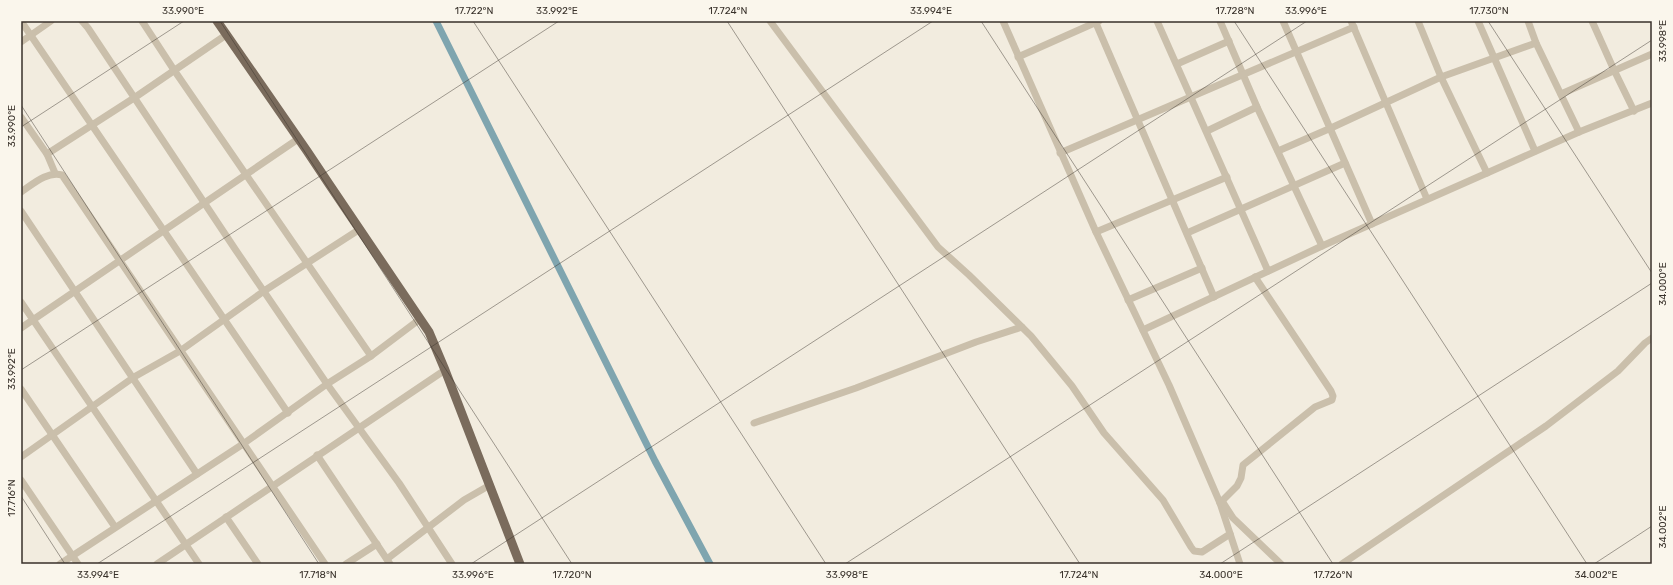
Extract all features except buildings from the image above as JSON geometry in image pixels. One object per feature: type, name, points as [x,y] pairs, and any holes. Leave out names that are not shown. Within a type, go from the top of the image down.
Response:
[{"type":"main road","points":[[217,21],[360,229],[420,319],[434,343],[520,564]]},
{"type":"street","points":[[21,21],[288,413]]},
{"type":"street","points":[[21,42],[51,21]]},
{"type":"street","points":[[82,21],[264,291],[328,384],[399,482],[452,564]]},
{"type":"street","points":[[142,21],[306,264],[371,356]]},
{"type":"street","points":[[770,21],[938,247],[1022,327],[1058,367],[1104,433],[1162,500],[1194,551],[1202,552],[1230,534]]},
{"type":"street","points":[[1003,21],[1060,153],[1169,385],[1221,502],[1240,564]]},
{"type":"street","points":[[1157,21],[1268,271]]},
{"type":"street","points":[[1220,21],[1257,108],[1322,246]]},
{"type":"street","points":[[1283,21],[1372,224]]},
{"type":"street","points":[[1418,21],[1441,77],[1487,174]]},
{"type":"street","points":[[1478,21],[1535,151]]},
{"type":"street","points":[[1528,21],[1536,43],[1579,132]]},
{"type":"street","points":[[1592,21],[1634,111]]},
{"type":"street","points":[[1018,57],[1097,22],[1214,297]]},
{"type":"street","points":[[1060,153],[1192,97],[1296,51],[1352,24],[1427,199]]},
{"type":"street","points":[[47,154],[134,98],[226,35]]},
{"type":"street","points":[[1177,64],[1229,41]]},
{"type":"street","points":[[1278,150],[1331,128],[1441,77],[1493,57],[1536,43]]},
{"type":"street","points":[[1561,94],[1652,54]]},
{"type":"street","points":[[1143,330],[1322,246],[1427,199],[1487,174],[1579,132],[1652,103]]},
{"type":"street","points":[[1206,130],[1257,108]]},
{"type":"street","points":[[21,117],[47,154],[55,173]]},
{"type":"street","points":[[21,328],[298,139]]},
{"type":"street","points":[[1187,233],[1345,163]]},
{"type":"street","points":[[21,192],[48,175],[55,173],[62,175],[243,444],[326,564]]},
{"type":"street","points":[[1096,232],[1226,177]]},
{"type":"street","points":[[21,211],[198,474]]},
{"type":"street","points":[[21,457],[134,377],[180,351],[264,291],[360,229]]},
{"type":"street","points":[[1128,300],[1202,268]]},
{"type":"street","points":[[1221,502],[1237,486],[1241,478],[1243,465],[1315,407],[1332,400],[1333,396],[1255,277]]},
{"type":"street","points":[[21,302],[199,564]]},
{"type":"street","points":[[60,564],[243,444],[328,384],[371,356],[420,319]]},
{"type":"street","points":[[754,424],[856,388],[976,342],[1022,327]]},
{"type":"street","points":[[1342,564],[1546,426],[1618,371],[1645,343],[1652,338]]},
{"type":"street","points":[[157,564],[445,370]]},
{"type":"street","points":[[21,389],[115,527]]},
{"type":"street","points":[[317,455],[389,561],[427,527],[464,500],[490,485]]},
{"type":"street","points":[[21,480],[78,564]]},
{"type":"street","points":[[1221,502],[1233,518],[1280,564]]},
{"type":"street","points":[[226,517],[258,564]]},
{"type":"street","points":[[346,564],[377,544]]},
{"type":"waterway","points":[[436,21],[655,461],[710,564]]}]
